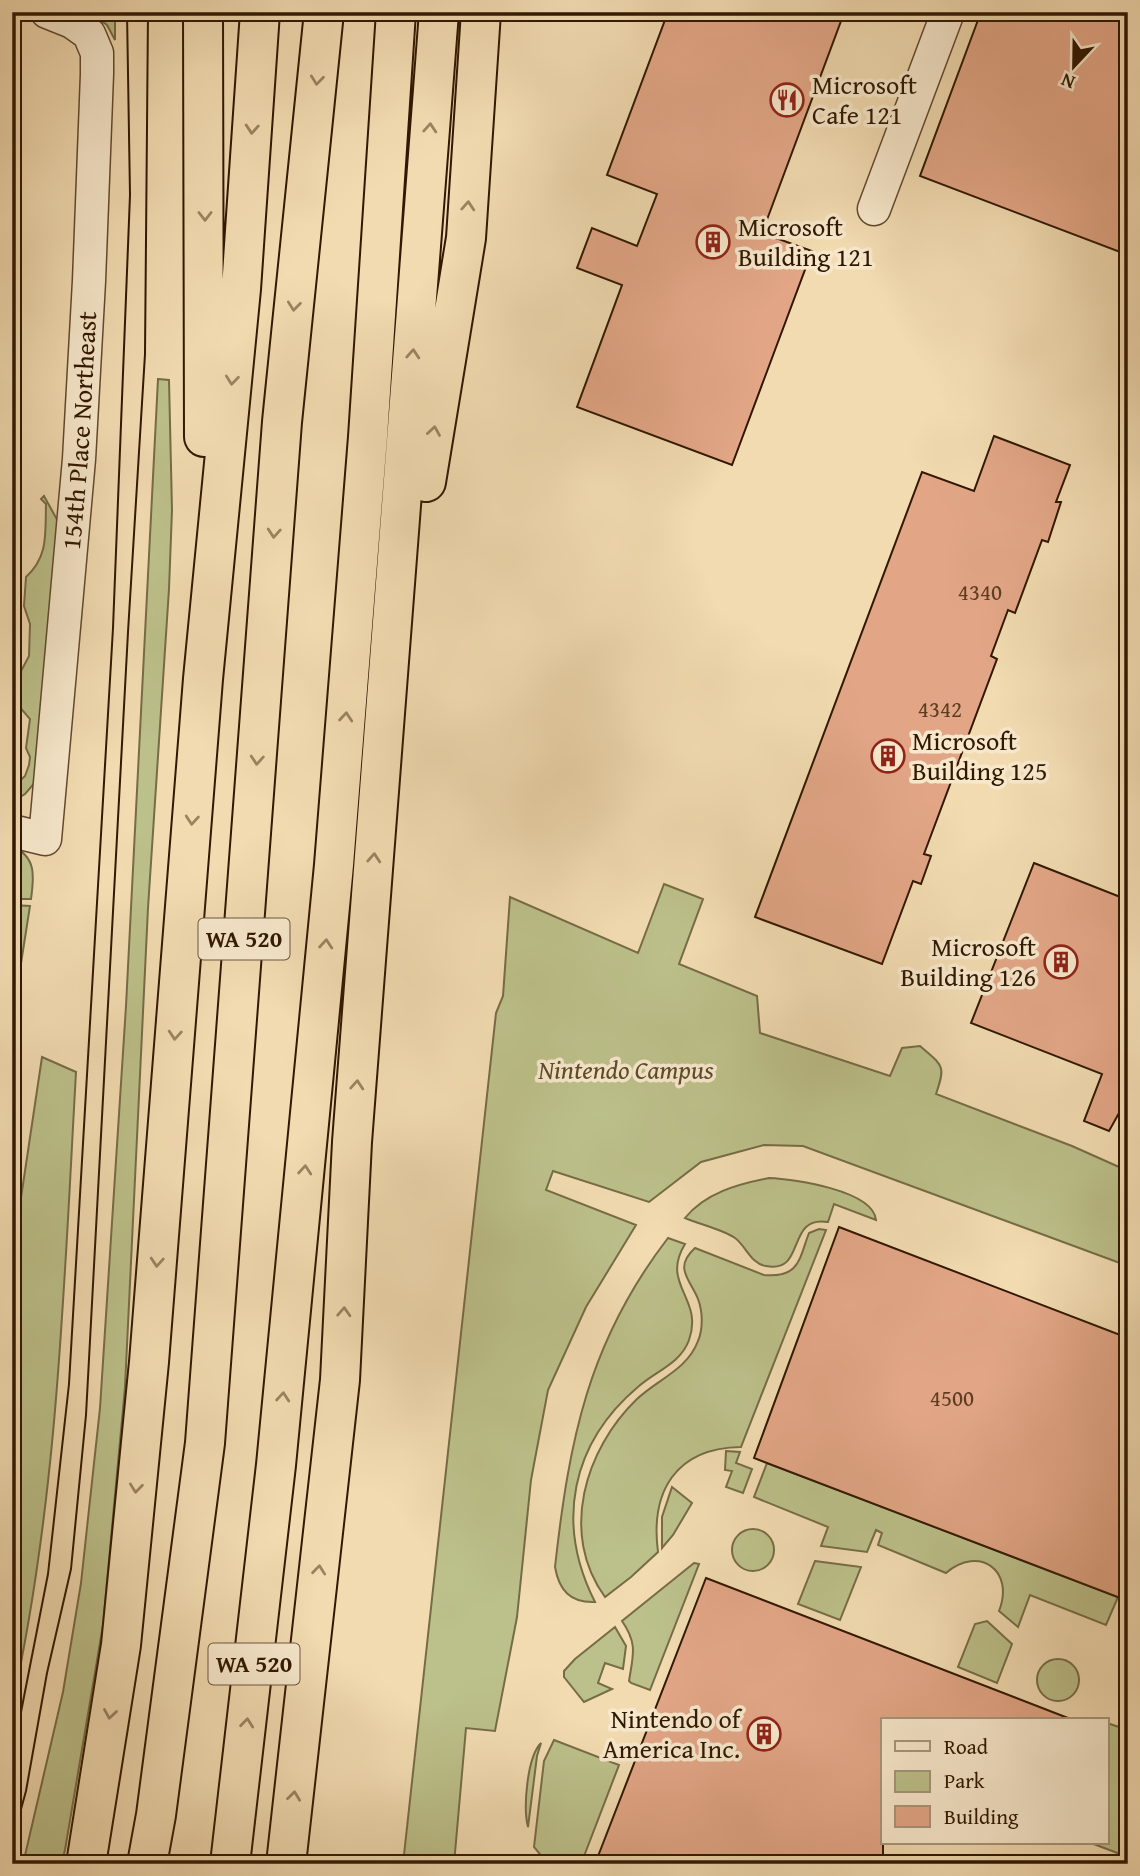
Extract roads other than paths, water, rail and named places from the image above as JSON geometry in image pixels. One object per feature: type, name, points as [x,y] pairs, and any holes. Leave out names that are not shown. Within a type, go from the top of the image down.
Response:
[{"type":"highway","points":[[203,12],[203,679]]},
{"type":"highway","points":[[86,1864],[121,1645],[149,1362],[203,679],[241,289],[260,12]]},
{"type":"highway","name":"WA 520","points":[[147,1864],[158,1802],[205,1443],[282,422],[324,12]]},
{"type":"highway","name":"WA 520","points":[[230,1864],[275,1478],[334,865],[368,437],[396,12]]},
{"type":"highway","points":[[286,1864],[340,1380],[352,1143],[439,12]]},
{"type":"highway","points":[[383,740],[466,238],[481,12]]},
{"type":"street","name":"154th Place Northeast","points":[[12,831],[45,839],[79,459],[94,173],[97,53],[89,34],[72,22],[47,12]]},
{"type":"street","points":[[874,209],[948,12]]},
{"type":"tram line","points":[[12,1758],[48,1574],[69,1384],[113,628],[130,195],[127,12]]},
{"type":"tram line","points":[[12,1842],[26,1791],[47,1673],[71,1569],[86,1415],[145,354],[148,12]]},
{"type":"place","name":"Microsoft Cafe 121","points":[[787,100]]},
{"type":"place","name":"Microsoft Building 121","points":[[713,242]]},
{"type":"place","name":"Microsoft Building 125","points":[[888,756]]},
{"type":"place","name":"Microsoft Building 126","points":[[1061,962]]},
{"type":"place","name":"Nintendo of America Inc.","points":[[764,1734]]},
{"type":"park label","name":"Nintendo Campus","points":[[626,1070]]}]
